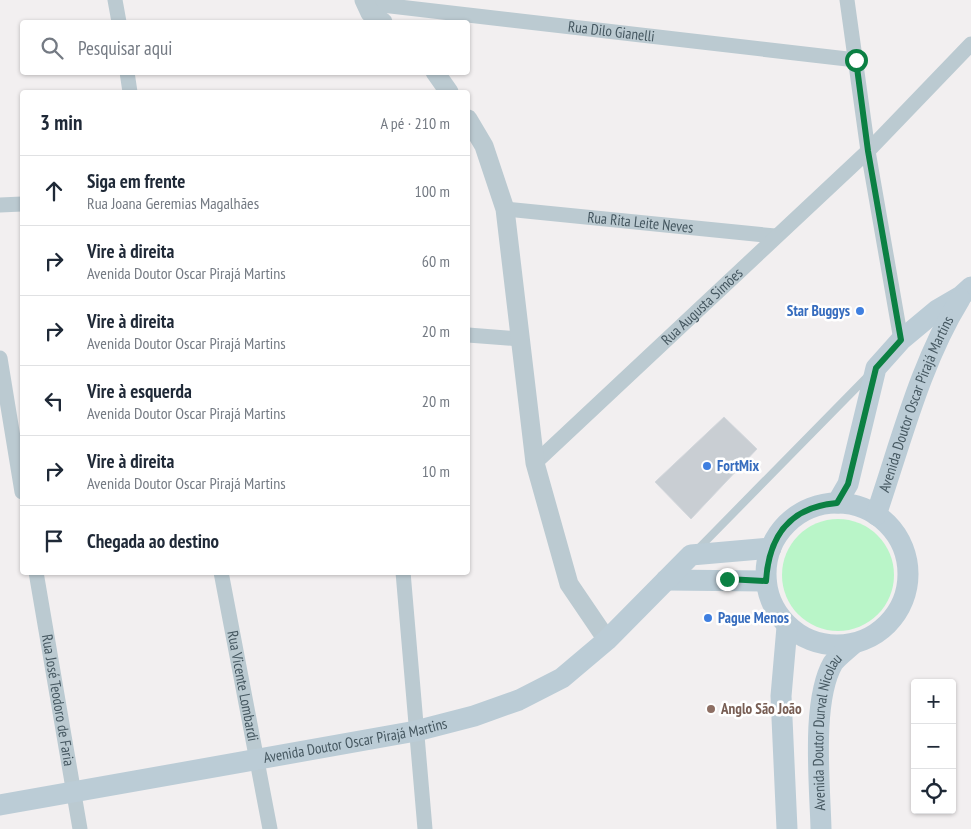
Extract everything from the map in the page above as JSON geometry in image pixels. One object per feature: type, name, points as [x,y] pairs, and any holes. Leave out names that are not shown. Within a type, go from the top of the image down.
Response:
[{"type":"main road","name":"Avenida Doutor Oscar Pirajá Martins","points":[[837,503],[848,484],[876,368],[901,340],[937,310],[966,292]]},
{"type":"main road","name":"Avenida Doutor Oscar Pirajá Martins","points":[[876,514],[922,379],[942,327],[966,292]]},
{"type":"main road","points":[[901,340],[914,354],[922,379]]},
{"type":"main road","name":"Avenida Doutor Oscar Pirajá Martins","points":[[837,503],[858,506],[876,514],[896,534],[903,546],[908,572],[907,586],[900,606],[889,624],[866,640],[853,644],[824,645],[805,638],[787,626],[771,603],[766,581],[771,548],[782,530],[797,515],[823,504],[837,503]]},
{"type":"main road","points":[[691,555],[771,548]]},
{"type":"main road","name":"Avenida Doutor Oscar Pirajá Martins","points":[[0,805],[416,731],[474,716],[519,700],[562,678],[607,640],[691,555]]},
{"type":"main road","points":[[666,580],[766,581]]},
{"type":"main road","points":[[787,626],[781,696],[787,829]]},
{"type":"main road","name":"Avenida Doutor Durval Nicolau","points":[[820,829],[820,719],[826,685],[834,663],[853,644]]},
{"type":"street","points":[[115,0],[119,20]]},
{"type":"street","points":[[847,0],[868,151],[901,340]]},
{"type":"street","points":[[364,1],[370,12],[381,20]]},
{"type":"street","name":"Rua Dilo Gianelli","points":[[364,1],[856,60]]},
{"type":"street","name":"Rua Augusta Simões","points":[[535,463],[775,236],[868,151],[971,44]]},
{"type":"street","points":[[127,75],[130,90]]},
{"type":"street","points":[[437,75],[448,90]]},
{"type":"street","points":[[470,122],[484,146],[505,209],[535,463],[569,584],[607,640]]},
{"type":"street","points":[[0,205],[20,204]]},
{"type":"street","name":"Rua Rita Leite Neves","points":[[505,209],[775,236]]},
{"type":"street","points":[[470,335],[520,338]]},
{"type":"street","points":[[0,358],[20,480]]},
{"type":"street","name":"Rua José Teodoro de Faria","points":[[37,575],[80,829]]},
{"type":"street","name":"Rua Vicente Lombardi","points":[[222,575],[270,829]]},
{"type":"street","points":[[403,575],[425,829]]},
{"type":"lane","points":[[691,555],[876,368]]},
{"type":"green space","points":[[838,519],[859,523],[878,535],[890,554],[894,575],[890,596],[878,615],[859,627],[838,631],[817,627],[798,615],[786,596],[782,575],[786,554],[798,535],[817,523]]},
{"type":"building","name":"FortMix","points":[[724,417],[757,449],[691,519],[655,482]]},
{"type":"place","name":"Star Buggys","points":[[860,311]]},
{"type":"place","name":"FortMix","points":[[707,466]]},
{"type":"place","name":"Pague Menos","points":[[708,618]]},
{"type":"place","name":"Anglo São João","points":[[711,709]]},
{"type":"route","points":[[727,579],[766,581],[767,562],[771,548],[777,535],[786,524],[809,508],[837,503],[848,484],[876,368],[901,340],[868,151],[856,60]]}]
